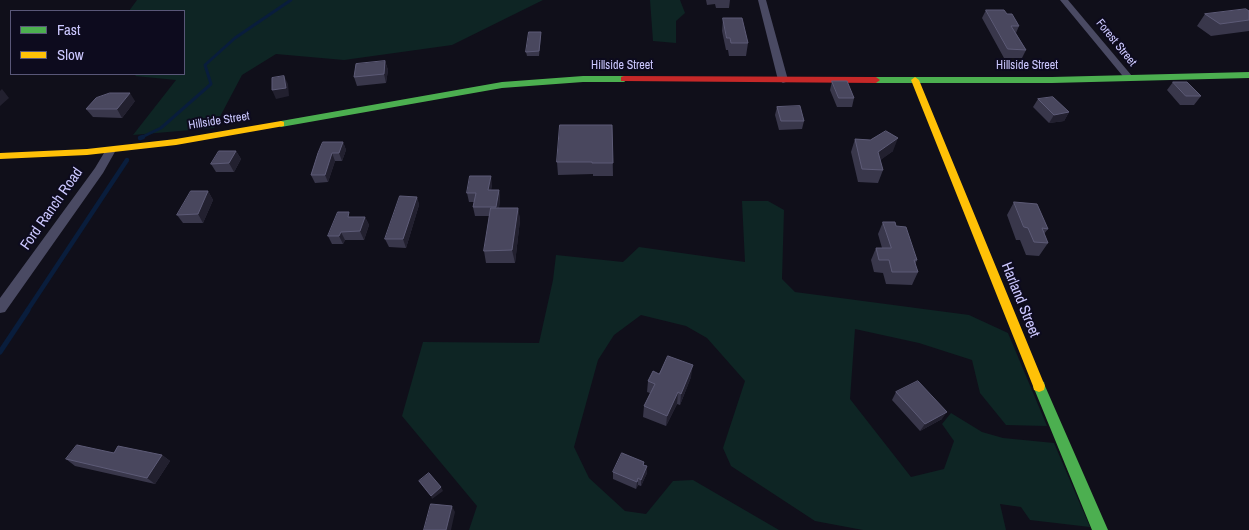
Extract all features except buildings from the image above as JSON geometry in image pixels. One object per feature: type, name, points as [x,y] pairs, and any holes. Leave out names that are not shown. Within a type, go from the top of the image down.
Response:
[{"type":"street","points":[[762,0],[783,80]]},
{"type":"street","name":"Forest Street","points":[[1064,0],[1129,78]]},
{"type":"street","name":"Hillside Street","points":[[0,156],[111,150],[210,137],[523,82],[582,80],[1129,78],[1249,75]]},
{"type":"street","name":"Harland Street","points":[[915,80],[1058,434],[1100,530]]},
{"type":"street","name":"Ford Ranch Road","points":[[0,308],[88,186],[111,150]]},
{"type":"green space","points":[[137,0],[543,0],[452,45],[344,60],[276,54],[242,75],[214,128],[133,135],[176,80],[135,76],[185,75],[185,10],[130,10]]},
{"type":"green space","points":[[650,0],[680,0],[685,13],[676,21],[676,43],[653,41]]},
{"type":"green space","points":[[742,201],[768,201],[784,210],[782,279],[795,292],[969,315],[1008,333],[1047,426],[1006,425],[980,393],[972,360],[919,343],[855,329],[850,399],[911,477],[944,469],[954,441],[942,424],[951,413],[982,432],[1003,438],[1054,443],[1090,527],[1030,520],[1021,507],[1000,504],[1006,530],[863,530],[815,521],[731,466],[723,448],[745,381],[707,338],[686,326],[641,315],[614,335],[598,360],[574,447],[589,478],[625,511],[646,514],[673,481],[693,480],[779,530],[469,530],[477,506],[402,416],[423,342],[539,343],[553,280],[556,255],[623,262],[639,247],[745,262]]},
{"type":"waterway","points":[[143,137],[140,138],[161,128],[211,84],[205,65],[235,38],[291,0]]},
{"type":"waterway","points":[[27,311],[127,160]]},
{"type":"waterway","points":[[0,352],[28,310]]},
{"type":"traffic: fast","points":[[876,80],[1052,80],[1249,75]]},
{"type":"traffic: fast","points":[[281,124],[502,85],[583,79],[624,79]]},
{"type":"traffic: fast","points":[[1039,386],[1100,530]]},
{"type":"traffic: slow","points":[[915,80],[1039,386]]},
{"type":"traffic: slow","points":[[0,156],[87,152],[176,142],[281,124]]},
{"type":"traffic: jam","points":[[624,79],[876,80]]}]
